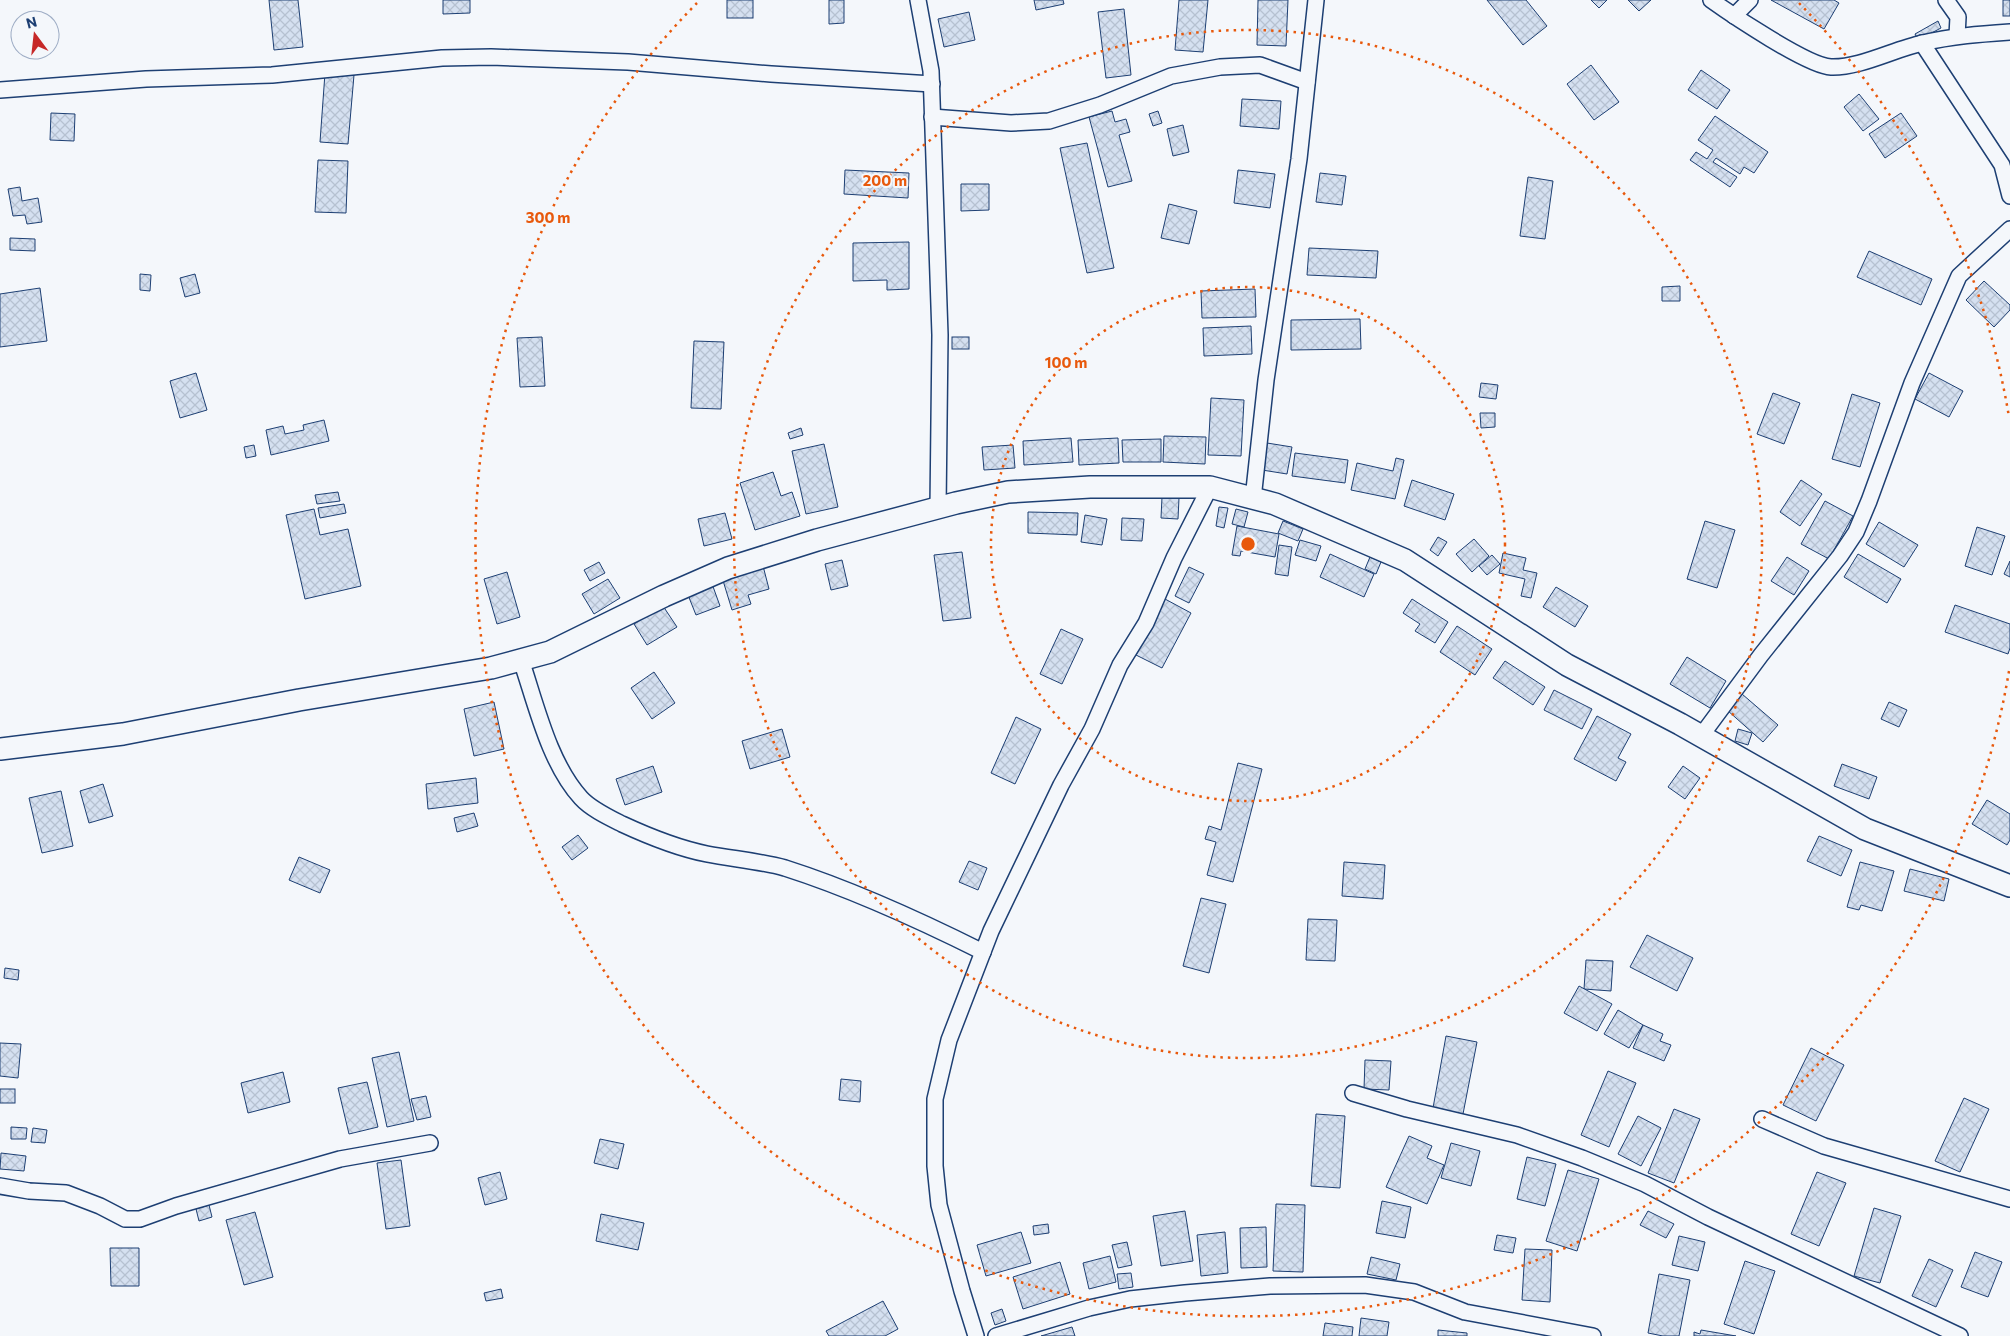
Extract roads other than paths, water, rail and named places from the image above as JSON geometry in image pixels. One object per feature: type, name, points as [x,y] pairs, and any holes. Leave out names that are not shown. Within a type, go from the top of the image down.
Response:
[{"type":"street","points":[[918,0],[932,84],[940,335],[938,508]]},
{"type":"street","points":[[1253,499],[1266,380],[1299,159],[1316,0]]},
{"type":"street","points":[[1711,0],[1734,16],[1809,60],[1829,67],[1848,66],[1922,43],[1957,36],[2010,32]]},
{"type":"street","points":[[1734,16],[1750,0]]},
{"type":"street","points":[[1946,0],[1958,17],[1957,36]]},
{"type":"street","points":[[1922,43],[2002,165],[2010,196]]},
{"type":"street","points":[[0,90],[146,79],[272,75],[442,58],[491,57],[628,62],[771,74],[932,84]]},
{"type":"street","points":[[932,117],[1011,123],[1049,121],[1100,105],[1171,76],[1220,67],[1260,65],[1307,82]]},
{"type":"street","points":[[1701,736],[1767,647],[1840,556],[1856,532],[1912,383],[1959,276],[2010,230]]},
{"type":"street","points":[[0,749],[123,734],[299,700],[491,668],[550,652],[664,596],[728,568],[817,540],[938,508],[1008,492],[1090,487],[1210,487],[1275,504],[1405,560],[1567,665],[1701,736],[1865,828],[2010,886]]},
{"type":"street","points":[[976,1336],[962,1292],[940,1205],[935,1166],[935,1099],[949,1040],[991,930],[1061,785],[1092,729],[1120,665],[1146,624],[1174,558],[1210,487]]},
{"type":"street","points":[[521,660],[556,758],[568,783],[583,800],[610,818],[674,846],[706,854],[783,868],[818,879],[882,903],[983,952]]},
{"type":"street","points":[[1353,1093],[1408,1109],[1517,1135],[1582,1158],[1645,1184],[1708,1217],[1960,1336]]},
{"type":"street","points":[[1762,1119],[1824,1146],[2010,1199]]},
{"type":"street","points":[[0,1186],[29,1191],[66,1193],[100,1206],[125,1219],[140,1219],[186,1203],[340,1159],[430,1143]]},
{"type":"street","points":[[996,1336],[1089,1308],[1130,1299],[1270,1286],[1365,1285],[1414,1292],[1465,1312],[1525,1330],[1593,1336]]}]
